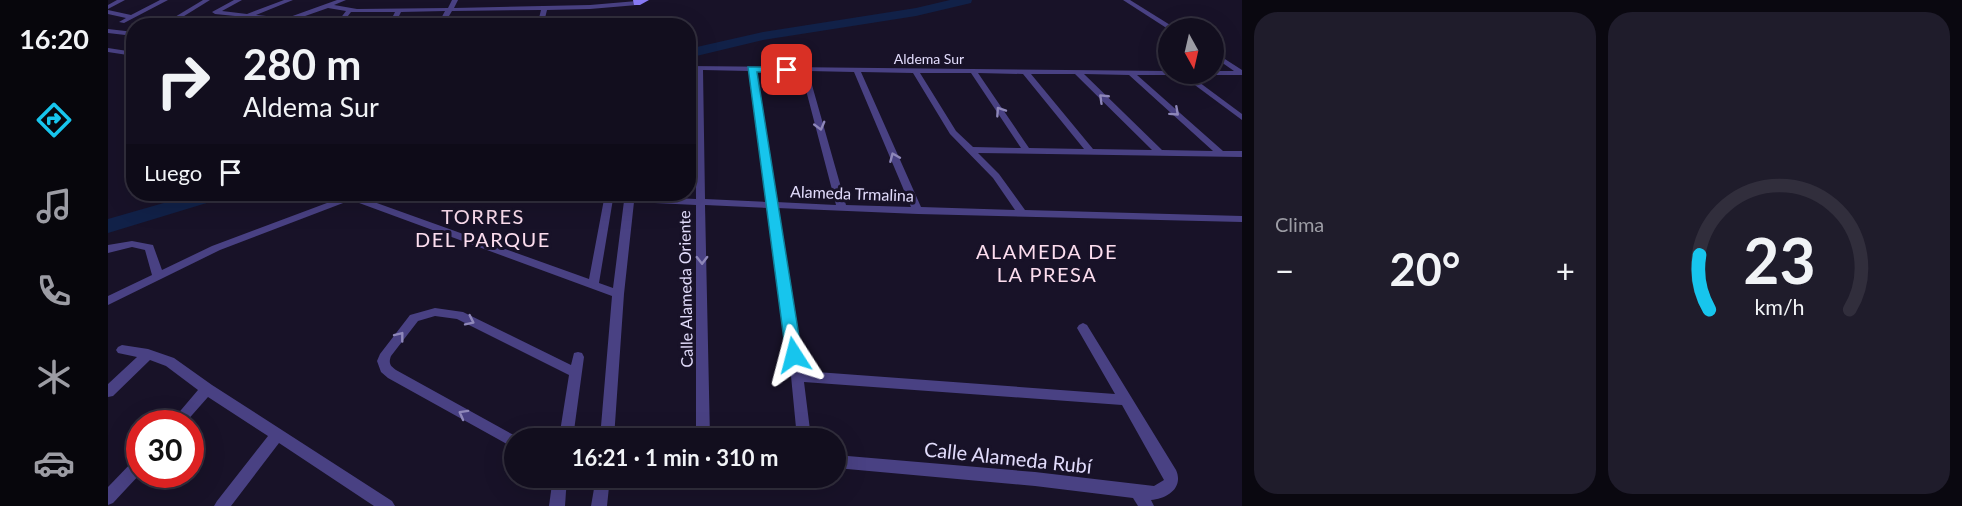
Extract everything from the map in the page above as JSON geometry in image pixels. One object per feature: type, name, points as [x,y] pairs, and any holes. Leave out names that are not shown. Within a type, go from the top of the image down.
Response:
[{"type":"street","points":[[110,5],[122,0]]},
{"type":"street","points":[[108,12],[131,18],[165,0]]},
{"type":"street","points":[[177,18],[207,0]]},
{"type":"street","points":[[239,0],[214,12],[261,18]]},
{"type":"street","points":[[246,16],[290,0]]},
{"type":"street","points":[[298,18],[344,0]]},
{"type":"street","points":[[445,18],[454,0]]},
{"type":"street","points":[[1126,0],[1158,19]]},
{"type":"street","points":[[328,6],[349,11],[544,8],[640,1]]},
{"type":"street","points":[[542,18],[544,8]]},
{"type":"street","points":[[395,18],[399,10]]},
{"type":"street","points":[[344,18],[349,11]]},
{"type":"street","points":[[122,22],[126,20]]},
{"type":"street","points":[[108,31],[126,33]]},
{"type":"street","points":[[108,51],[126,53]]},
{"type":"street","points":[[1224,61],[1242,73]]},
{"type":"street","name":"Aldema Sur","points":[[699,68],[1158,73]]},
{"type":"street","name":"Calle Alameda Oriente","points":[[699,68],[703,428]]},
{"type":"street","points":[[752,69],[803,428]]},
{"type":"street","points":[[804,70],[842,208]]},
{"type":"street","points":[[857,70],[918,210]]},
{"type":"street","points":[[915,70],[948,125],[996,176],[1022,213]]},
{"type":"street","points":[[973,70],[1027,151]]},
{"type":"street","points":[[1025,71],[1091,152]]},
{"type":"street","points":[[1077,72],[1161,154]]},
{"type":"street","points":[[1131,73],[1221,154]]},
{"type":"street","points":[[1224,73],[1242,73]]},
{"type":"street","points":[[1197,84],[1242,118]]},
{"type":"street","points":[[973,150],[1242,154]]},
{"type":"street","points":[[108,301],[216,248],[340,201]]},
{"type":"street","points":[[372,201],[618,294]]},
{"type":"street","points":[[593,286],[608,201]]},
{"type":"street","points":[[608,428],[618,294],[628,201]]},
{"type":"street","name":"Alameda Trmalina","points":[[696,201],[842,208],[1242,219]]},
{"type":"street","points":[[108,249],[132,244],[149,247],[158,276]]},
{"type":"street","points":[[504,436],[392,374],[386,368],[383,362],[386,354],[414,318],[435,312],[459,315],[576,373]]},
{"type":"street","points":[[1083,327],[1126,400]]},
{"type":"street","points":[[122,350],[148,354],[170,362],[207,389],[387,506]]},
{"type":"street","points":[[108,392],[148,354]]},
{"type":"street","points":[[568,428],[578,357]]},
{"type":"street","points":[[797,376],[1126,400]]},
{"type":"street","points":[[188,410],[207,389]]},
{"type":"street","name":"Calle Alameda Rubí","points":[[846,463],[1035,479],[1154,493],[1166,489],[1172,482],[1172,475],[1126,400]]},
{"type":"street","points":[[222,506],[278,434]]},
{"type":"street","points":[[108,498],[126,479]]},
{"type":"street","points":[[557,506],[559,488]]},
{"type":"street","points":[[599,506],[601,488]]},
{"type":"street","points":[[1137,491],[1146,506]]},
{"type":"waterway","points":[[696,52],[763,36],[916,12],[966,0]]},
{"type":"waterway","points":[[108,226],[192,201]]},
{"type":"district","name":"TORRES DEL PARQUE","points":[[483,228]]},
{"type":"district","name":"ALAMEDA DE LA PRESA","points":[[1047,262]]},
{"type":"route","points":[[787,70],[752,69],[770,204],[794,355]]}]
